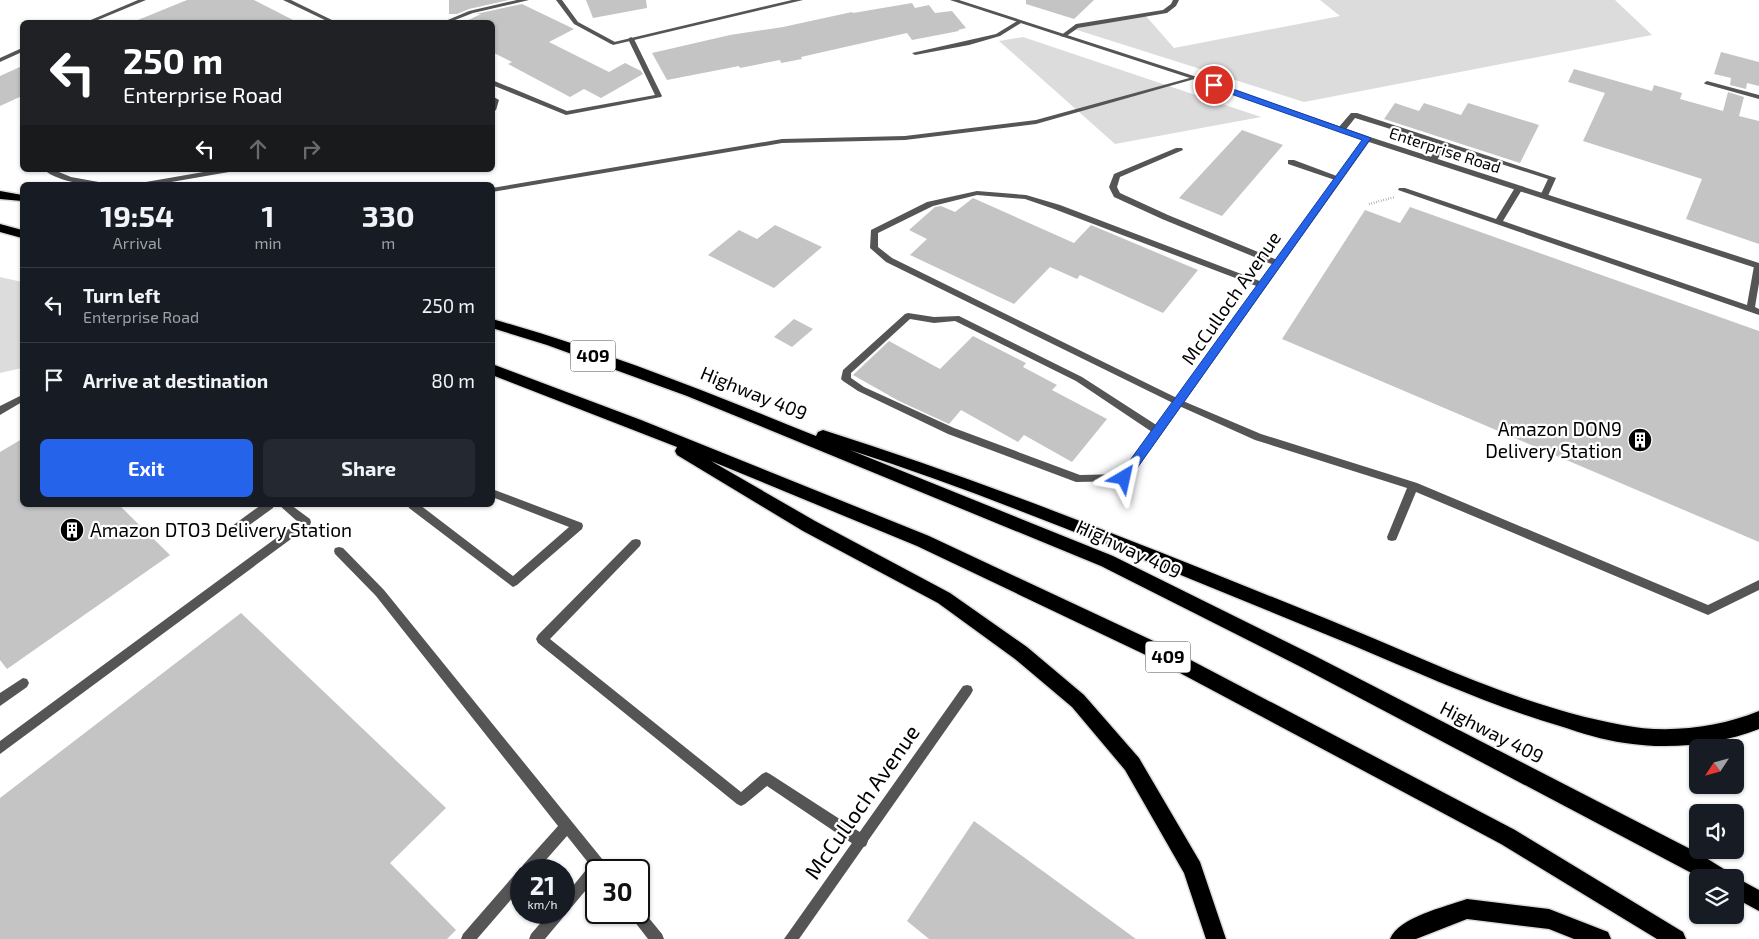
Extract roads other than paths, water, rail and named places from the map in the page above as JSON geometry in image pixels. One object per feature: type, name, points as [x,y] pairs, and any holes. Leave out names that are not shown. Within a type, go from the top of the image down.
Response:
[{"type":"highway","points":[[0,194],[20,198]]},
{"type":"highway","points":[[0,228],[20,233]]},
{"type":"highway","name":"Highway 409","points":[[495,324],[552,342],[692,392],[1107,561],[1309,662],[1706,869]]},
{"type":"highway","name":"409","points":[[495,370],[636,424],[923,541],[1156,651],[1508,837],[1676,939]]},
{"type":"highway","points":[[692,392],[954,479],[1316,622],[1439,674],[1554,716],[1624,734],[1685,737],[1745,727],[1759,720]]},
{"type":"highway","points":[[636,424],[809,526],[944,598],[1021,653],[1078,701],[1132,764],[1188,860],[1216,939]]},
{"type":"highway","points":[[1691,860],[1708,869]]},
{"type":"highway","points":[[1744,888],[1759,895]]},
{"type":"highway","points":[[1744,892],[1759,901]]},
{"type":"highway","points":[[1400,939],[1409,931],[1467,909],[1549,919],[1601,939]]},
{"type":"street","points":[[94,20],[143,0]]},
{"type":"street","points":[[286,0],[329,20]]},
{"type":"street","points":[[451,20],[471,12],[526,0]]},
{"type":"street","points":[[560,0],[576,23],[613,43],[800,0]]},
{"type":"street","name":"Enterprise Road","points":[[953,0],[1195,78],[1341,130],[1759,266]]},
{"type":"street","points":[[1063,36],[1076,26],[1165,12],[1174,5],[1176,0]]},
{"type":"street","points":[[915,53],[969,43],[998,35],[1020,22]]},
{"type":"street","points":[[495,83],[566,113],[659,96],[631,39]]},
{"type":"street","points":[[0,60],[20,51]]},
{"type":"street","points":[[495,189],[782,141],[905,138],[1036,122],[1195,78]]},
{"type":"street","points":[[1707,83],[1759,96]]},
{"type":"street","points":[[1341,130],[1354,115],[1552,178],[1544,196]]},
{"type":"street","name":"McCulloch Avenue","points":[[1158,431],[1079,379],[956,318],[922,320],[908,316],[846,372],[846,379],[861,389],[951,431],[1080,478],[1124,478],[1180,403],[1366,138]]},
{"type":"street","points":[[1432,160],[1443,143]]},
{"type":"street","points":[[1179,150],[1117,176],[1114,187],[1117,196],[1165,218],[1278,263]]},
{"type":"street","points":[[1291,162],[1338,178]]},
{"type":"street","points":[[52,172],[69,180],[83,182]]},
{"type":"street","points":[[158,182],[217,172]]},
{"type":"street","points":[[1498,222],[1519,188]]},
{"type":"street","points":[[1402,190],[1759,312]]},
{"type":"street","points":[[1262,284],[1058,207],[1026,197],[978,193],[930,204],[874,232],[874,248],[889,260],[1180,403],[1258,437],[1413,486],[1708,610],[1759,585]]},
{"type":"street","points":[[1750,309],[1759,266]]},
{"type":"street","points":[[0,410],[20,399]]},
{"type":"street","points":[[1392,537],[1413,486]]},
{"type":"street","points":[[416,507],[513,582],[578,526],[495,494]]},
{"type":"street","points":[[236,529],[266,507]]},
{"type":"street","points":[[0,748],[306,522],[287,507]]},
{"type":"street","points":[[636,543],[542,639],[741,800],[766,778],[860,841]]},
{"type":"street","points":[[340,551],[380,593],[593,859]]},
{"type":"street","points":[[0,700],[23,683]]},
{"type":"street","name":"McCulloch Avenue","points":[[798,937],[860,841],[967,690]]},
{"type":"street","points":[[538,859],[566,826]]},
{"type":"street","points":[[575,895],[585,884]]},
{"type":"street","points":[[468,939],[510,891]]},
{"type":"street","points":[[536,939],[549,924]]},
{"type":"street","points":[[644,924],[654,938]]},
{"type":"place","name":"Amazon DON9 Delivery Station","points":[[1640,440]]},
{"type":"place","name":"Amazon DTO3 Delivery Station","points":[[72,530]]}]
